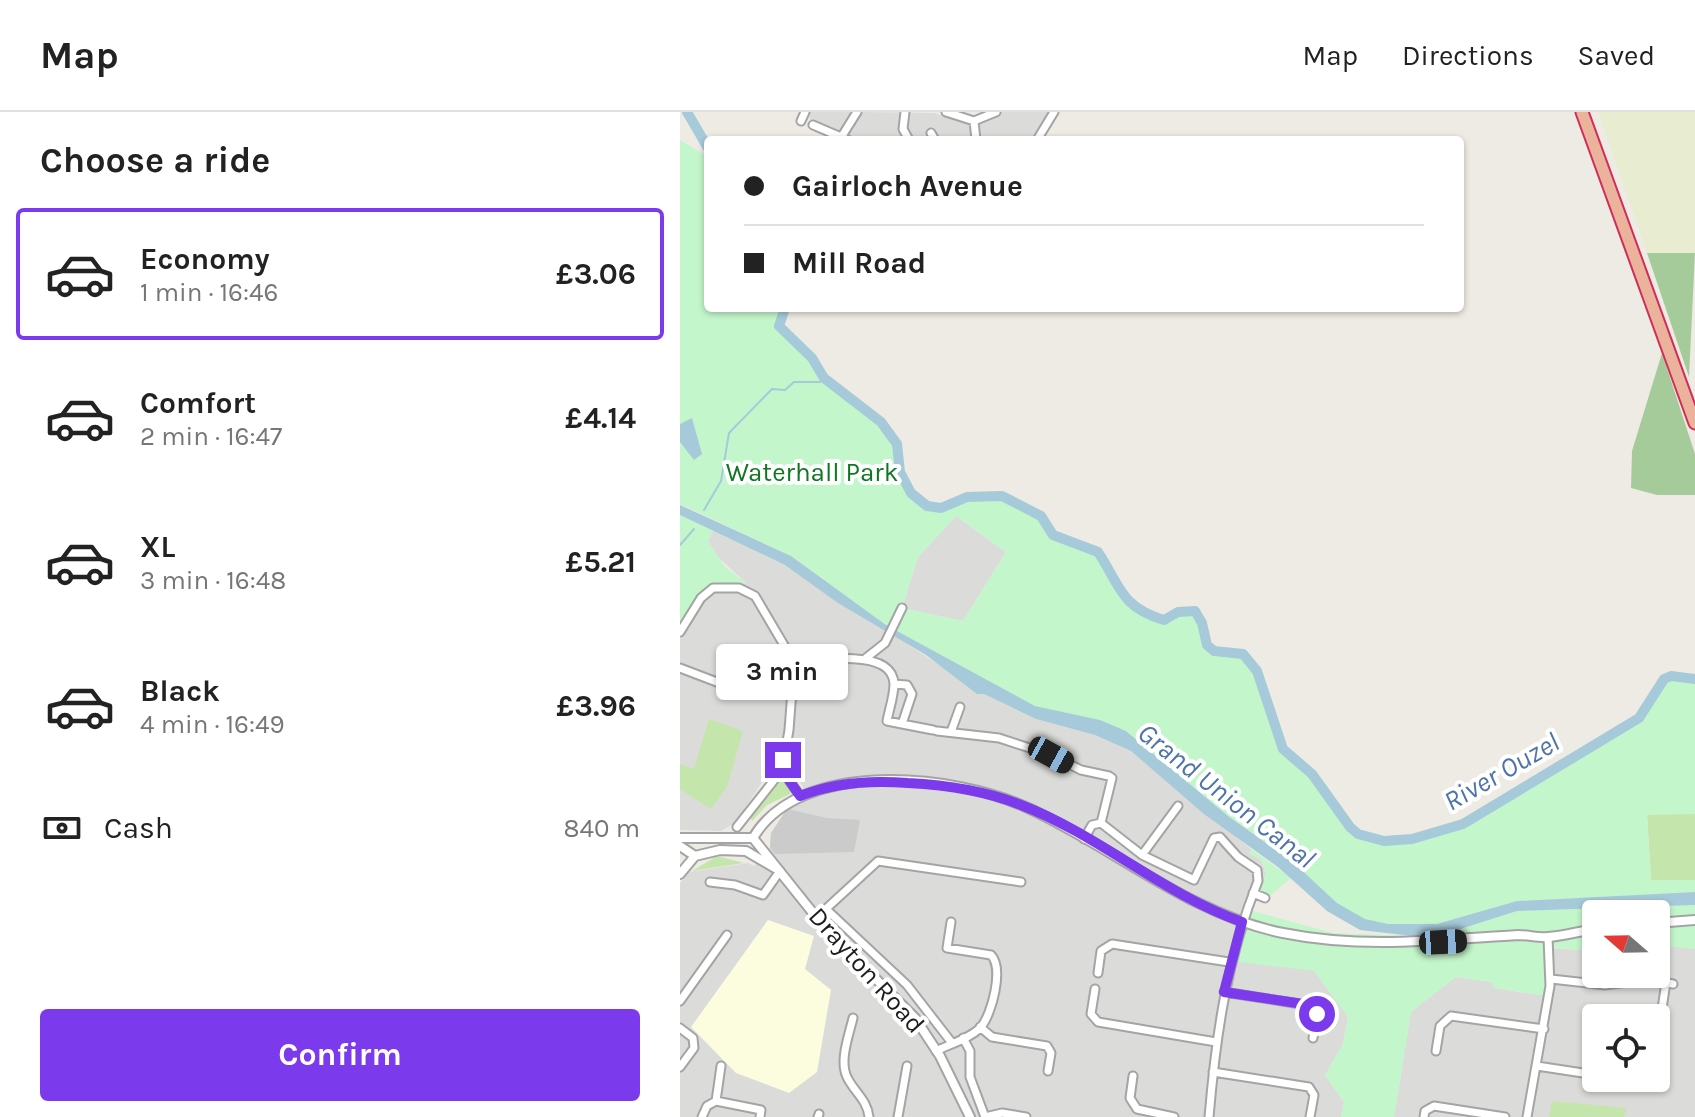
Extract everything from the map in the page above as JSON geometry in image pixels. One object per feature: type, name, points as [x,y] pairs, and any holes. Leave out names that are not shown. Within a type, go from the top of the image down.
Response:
[{"type":"highway","points":[[1582,112],[1695,423]]},
{"type":"street","points":[[801,121],[805,112]]},
{"type":"street","points":[[846,136],[857,112]]},
{"type":"street","points":[[905,112],[903,129],[907,136]]},
{"type":"street","points":[[946,112],[974,121],[996,112]]},
{"type":"street","points":[[1039,136],[1054,112]]},
{"type":"street","points":[[974,121],[976,136]]},
{"type":"street","points":[[813,125],[840,136]]},
{"type":"street","points":[[680,632],[694,607],[713,588],[739,588],[755,596],[794,664],[782,770],[737,827]]},
{"type":"street","points":[[794,664],[866,658],[878,651],[889,636],[902,608]]},
{"type":"street","points":[[866,658],[886,666],[894,684],[887,721],[1027,745],[1081,770],[1112,778],[1101,823]]},
{"type":"street","points":[[680,668],[722,684]]},
{"type":"street","points":[[894,684],[907,685],[912,694],[902,724]]},
{"type":"street","points":[[951,732],[960,707]]},
{"type":"street","points":[[782,770],[800,796]]},
{"type":"street","points":[[750,853],[750,839],[771,814],[800,796],[859,782],[947,787],[1019,804],[1185,896],[1242,922],[1282,933],[1359,943],[1548,937],[1582,931]]},
{"type":"street","points":[[1142,855],[1178,806]]},
{"type":"street","points":[[1084,839],[1092,825],[1101,823]]},
{"type":"street","points":[[1101,823],[1142,855],[1194,880],[1214,838],[1220,837],[1238,857],[1257,870],[1253,893],[1229,962],[1216,1042],[1209,1117]]},
{"type":"street","points":[[680,838],[750,839]]},
{"type":"street","name":"Drayton Road","points":[[750,839],[761,846],[816,918],[901,1001],[936,1051],[970,1117]]},
{"type":"street","points":[[700,840],[707,852]]},
{"type":"street","points":[[694,854],[690,845],[700,840]]},
{"type":"street","points":[[680,846],[694,854],[750,853],[761,846]]},
{"type":"street","name":"Drayton Road","points":[[750,853],[780,870]]},
{"type":"street","points":[[680,874],[694,854]]},
{"type":"street","points":[[816,918],[878,861],[1021,882]]},
{"type":"street","points":[[710,882],[735,885],[763,895],[780,870]]},
{"type":"street","points":[[1253,893],[1265,898]]},
{"type":"street","name":"Drayton Road","points":[[826,909],[907,985],[952,1043]]},
{"type":"street","points":[[1670,922],[1695,920]]},
{"type":"street","points":[[936,1051],[980,1027],[991,1001],[996,960],[989,955],[947,948],[951,922]]},
{"type":"street","points":[[680,1001],[727,935]]},
{"type":"street","points":[[1527,1117],[1551,979],[1548,937]]},
{"type":"street","points":[[1098,973],[1101,951],[1112,944],[1229,962]]},
{"type":"street","points":[[1551,979],[1605,985],[1648,979],[1670,983],[1665,1004]]},
{"type":"street","points":[[1095,989],[1091,1014],[1098,1022],[1216,1042]]},
{"type":"street","points":[[1224,992],[1313,1006],[1317,1014],[1313,1038]]},
{"type":"street","points":[[1436,1051],[1440,1026],[1451,1016],[1544,1029]]},
{"type":"street","points":[[853,1018],[844,1066],[847,1078],[863,1097],[869,1117]]},
{"type":"street","points":[[980,1027],[992,1037],[1047,1046],[1051,1053],[1048,1071]]},
{"type":"street","points":[[680,1028],[693,1038],[694,1048],[680,1067]]},
{"type":"street","points":[[963,1038],[970,1051],[969,1073],[985,1117],[1002,1113],[1026,1117]]},
{"type":"street","points":[[716,1101],[721,1066]]},
{"type":"street","points":[[898,1117],[907,1066]]},
{"type":"street","points":[[1537,1066],[1582,1073]]},
{"type":"street","points":[[1213,1072],[1309,1087],[1314,1095],[1310,1117]]},
{"type":"street","points":[[1288,1083],[1289,1072]]},
{"type":"street","points":[[1133,1076],[1131,1100],[1139,1111],[1174,1117]]},
{"type":"street","points":[[702,1117],[707,1106],[716,1101],[762,1110]]},
{"type":"street","points":[[1424,1117],[1425,1111],[1434,1106],[1505,1117]]},
{"type":"shaded area","points":[[809,112],[852,112],[840,131],[810,122]]},
{"type":"shaded area","points":[[861,112],[934,113],[971,124],[999,112],[1052,112],[1036,136],[845,135]]},
{"type":"shaded area","points":[[1598,112],[1695,112],[1695,253],[1647,253]]},
{"type":"shaded area","points":[[956,516],[1006,552],[963,621],[902,608],[918,557]]},
{"type":"shaded area","points":[[713,531],[785,565],[984,694],[1036,719],[1095,735],[1131,751],[1251,849],[1250,853],[1260,858],[1267,875],[1265,886],[1262,891],[1258,890],[1249,910],[1314,970],[1348,1017],[1343,1044],[1325,1075],[1344,1102],[1341,1117],[680,1117],[680,883],[689,872],[748,863],[754,866],[770,847],[771,833],[787,809],[806,798],[802,785],[786,768],[774,764],[735,823],[721,831],[680,830],[680,635],[708,594],[728,589],[740,593],[745,582],[718,557],[708,541]]},
{"type":"shaded area","points":[[787,809],[827,818],[860,820],[854,852],[775,854],[770,847],[771,833]]},
{"type":"shaded area","points":[[768,920],[814,936],[805,969],[831,990],[817,1072],[789,1093],[736,1073],[691,1027]]},
{"type":"shaded area","points":[[1670,945],[1695,949],[1695,1117],[1394,1117],[1411,1011],[1456,977],[1491,982],[1495,988],[1552,997],[1552,948],[1582,950],[1582,988],[1670,988]]},
{"type":"green space","name":"Waterhall Park","points":[[680,140],[704,155],[704,312],[784,312],[779,326],[812,358],[824,378],[868,410],[894,437],[900,472],[918,500],[941,508],[967,497],[1002,496],[1041,516],[1053,535],[1098,552],[1123,593],[1138,608],[1164,619],[1188,609],[1195,611],[1202,623],[1207,645],[1241,655],[1251,662],[1283,749],[1312,774],[1358,834],[1384,841],[1412,839],[1463,824],[1639,718],[1664,679],[1671,676],[1695,678],[1695,814],[1647,815],[1651,880],[1695,880],[1695,892],[1517,901],[1438,924],[1388,924],[1365,919],[1337,903],[1294,863],[1228,816],[1126,731],[1100,720],[1035,706],[886,625],[791,556],[680,504]],"holes":[[[956,516],[1006,552],[963,621],[902,608],[918,557]]]},
{"type":"green space","points":[[1647,253],[1695,253],[1689,377]]},
{"type":"green space","points":[[1662,353],[1695,454],[1695,495],[1657,495],[1631,488],[1632,451]]},
{"type":"green space","points":[[680,515],[713,531],[708,541],[725,567],[745,582],[743,586],[721,585],[704,592],[680,625]]},
{"type":"green space","points":[[709,719],[743,731],[727,787],[711,809],[680,789],[680,764],[694,769]]},
{"type":"green space","points":[[780,778],[791,788],[790,794],[767,805],[752,821],[750,815]]},
{"type":"green space","points":[[1647,814],[1695,814],[1695,880],[1651,880]]},
{"type":"green space","points":[[1251,849],[1291,878],[1270,896],[1260,892],[1266,871],[1260,859],[1249,854]]},
{"type":"green space","points":[[717,856],[744,863],[692,871]]},
{"type":"green space","points":[[1695,905],[1695,949],[1670,946],[1670,906]]},
{"type":"green space","points":[[1582,909],[1582,950],[1546,947],[1546,996],[1495,988],[1491,982],[1456,977],[1411,1012],[1394,1117],[1341,1117],[1344,1102],[1325,1075],[1343,1044],[1348,1017],[1314,971],[1232,961],[1249,910],[1333,933],[1413,936],[1451,932],[1517,911]]},
{"type":"green space","points":[[1552,1101],[1626,1108],[1624,1117],[1549,1117]]},
{"type":"water","points":[[692,418],[702,454],[694,460],[680,442],[680,424]]},
{"type":"water","points":[[680,505],[791,556],[886,625],[1035,706],[1100,720],[1126,731],[1228,816],[1294,863],[1337,903],[1365,919],[1388,924],[1437,924],[1517,901],[1695,892],[1695,905],[1670,906],[1670,900],[1582,900],[1582,909],[1517,911],[1451,932],[1413,936],[1360,930],[1327,911],[1278,867],[1204,814],[1131,751],[1095,735],[1036,719],[984,694],[977,694],[926,655],[838,603],[785,565],[680,515]]},
{"type":"waterway","name":"River Ouzel","points":[[687,112],[704,141]]},
{"type":"waterway","name":"River Ouzel","points":[[784,312],[779,326],[812,358],[824,378],[881,422],[897,444],[900,472],[911,493],[927,506],[941,508],[967,497],[1002,496],[1041,516],[1053,535],[1098,552],[1123,594],[1138,609],[1164,620],[1178,612],[1195,611],[1202,623],[1207,645],[1214,651],[1243,654],[1257,671],[1283,749],[1312,774],[1358,834],[1384,841],[1412,839],[1463,824],[1639,718],[1664,679],[1671,676],[1695,679]]},
{"type":"waterway","points":[[704,510],[721,481],[729,433],[772,389],[785,390],[794,382],[820,382],[823,374]]},
{"type":"waterway","points":[[680,545],[694,529]]},
{"type":"route","points":[[783,760],[782,770],[800,796],[848,783],[901,782],[981,793],[1028,808],[1175,891],[1242,922],[1224,992],[1310,1005],[1317,1014]]},
{"type":"water label","name":"Grand Union Canal","points":[[1227,795]]}]
